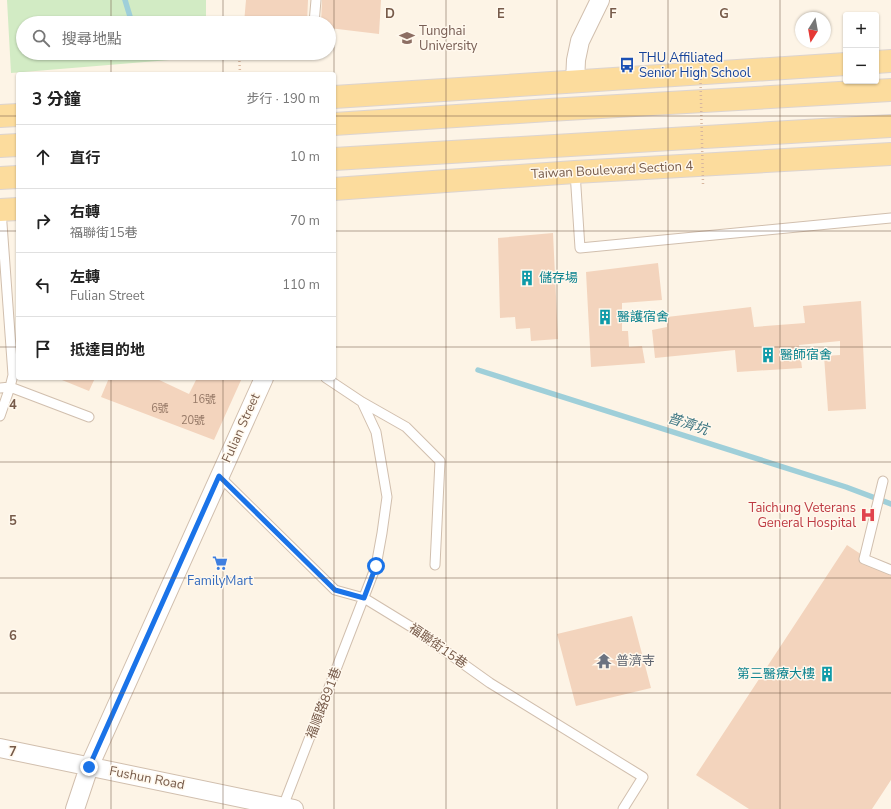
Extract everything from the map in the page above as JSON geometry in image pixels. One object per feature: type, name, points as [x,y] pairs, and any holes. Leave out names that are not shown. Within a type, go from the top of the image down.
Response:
[{"type":"main road","points":[[879,62],[891,61]]},
{"type":"main road","points":[[336,97],[843,64]]},
{"type":"main road","points":[[336,124],[557,109],[891,90]]},
{"type":"main road","points":[[0,116],[16,116]]},
{"type":"main road","name":"Taiwan Boulevard Section 4","points":[[336,159],[891,126]]},
{"type":"main road","points":[[0,146],[16,145]]},
{"type":"main road","name":"Taiwan Boulevard Section 4","points":[[336,188],[575,172],[891,154]]},
{"type":"main road","points":[[0,178],[16,177]]},
{"type":"street","points":[[575,82],[576,60],[580,41],[600,0]]},
{"type":"street","name":"Fulian Street","points":[[75,809],[89,767],[263,380]]},
{"type":"street","name":"Fushun Road","points":[[0,748],[287,808]]},
{"type":"lane","points":[[315,16],[316,0]]},
{"type":"lane","points":[[575,172],[580,248],[891,218]]},
{"type":"lane","points":[[0,416],[13,375],[6,209]]},
{"type":"lane","points":[[329,380],[362,402],[406,427],[440,461],[435,565]]},
{"type":"lane","points":[[0,388],[10,387],[89,417]]},
{"type":"lane","name":"福順路891巷","points":[[287,808],[376,566],[387,497],[376,432],[362,402]]},
{"type":"lane","name":"福聯街15巷","points":[[219,476],[335,590],[364,598],[413,628],[490,683],[642,777],[623,809]]},
{"type":"lane","points":[[883,481],[864,559],[891,570]]},
{"type":"path","points":[[700,59],[703,184]]},
{"type":"path","points":[[239,60],[240,72]]},
{"type":"green space","points":[[7,0],[206,0],[206,16],[16,16],[16,60],[169,60],[11,73]]},
{"type":"building","points":[[246,0],[308,0],[307,16],[245,16]]},
{"type":"building","points":[[322,0],[381,0],[379,34],[336,29],[336,16],[321,16]]},
{"type":"building","name":"儲存場","points":[[553,233],[558,339],[531,341],[530,328],[516,329],[515,317],[500,318],[498,238]]},
{"type":"building","name":"醫護宿舍","points":[[658,263],[662,300],[622,303],[622,331],[628,331],[629,347],[642,346],[645,363],[591,367],[586,272]]},
{"type":"building","name":"醫師宿舍","points":[[861,301],[866,409],[828,411],[824,356],[840,355],[840,341],[799,345],[802,368],[737,372],[735,350],[655,358],[652,330],[667,327],[667,317],[751,307],[754,327],[805,323],[803,306]]},
{"type":"building","points":[[62,380],[94,380],[89,391]]},
{"type":"building","points":[[108,380],[159,380],[189,394],[196,380],[241,380],[214,440],[101,397]]},
{"type":"building","name":"第三醫療大樓","points":[[847,545],[891,574],[891,780],[872,809],[749,809],[696,775]]},
{"type":"building","name":"普濟寺","points":[[632,616],[651,688],[576,706],[557,634]]},
{"type":"waterway","name":"普濟坑","points":[[125,0],[130,16]]},
{"type":"waterway","name":"普濟坑","points":[[478,370],[846,487],[891,504]]},
{"type":"place","name":"Tunghai University","points":[[407,38]]},
{"type":"place","name":"THU Affiliated Senior High School","points":[[627,65]]},
{"type":"place","name":"儲存場","points":[[527,278]]},
{"type":"place","name":"醫護宿舍","points":[[605,317]]},
{"type":"place","name":"醫師宿舍","points":[[768,355]]},
{"type":"place","name":"Taichung Veterans General Hospital","points":[[868,515]]},
{"type":"place","name":"FamilyMart","points":[[220,563]]},
{"type":"place","name":"普濟寺","points":[[604,661]]},
{"type":"place","name":"第三醫療大樓","points":[[827,674]]},
{"type":"route","points":[[89,767],[219,476],[335,590],[364,598],[376,566]]}]
